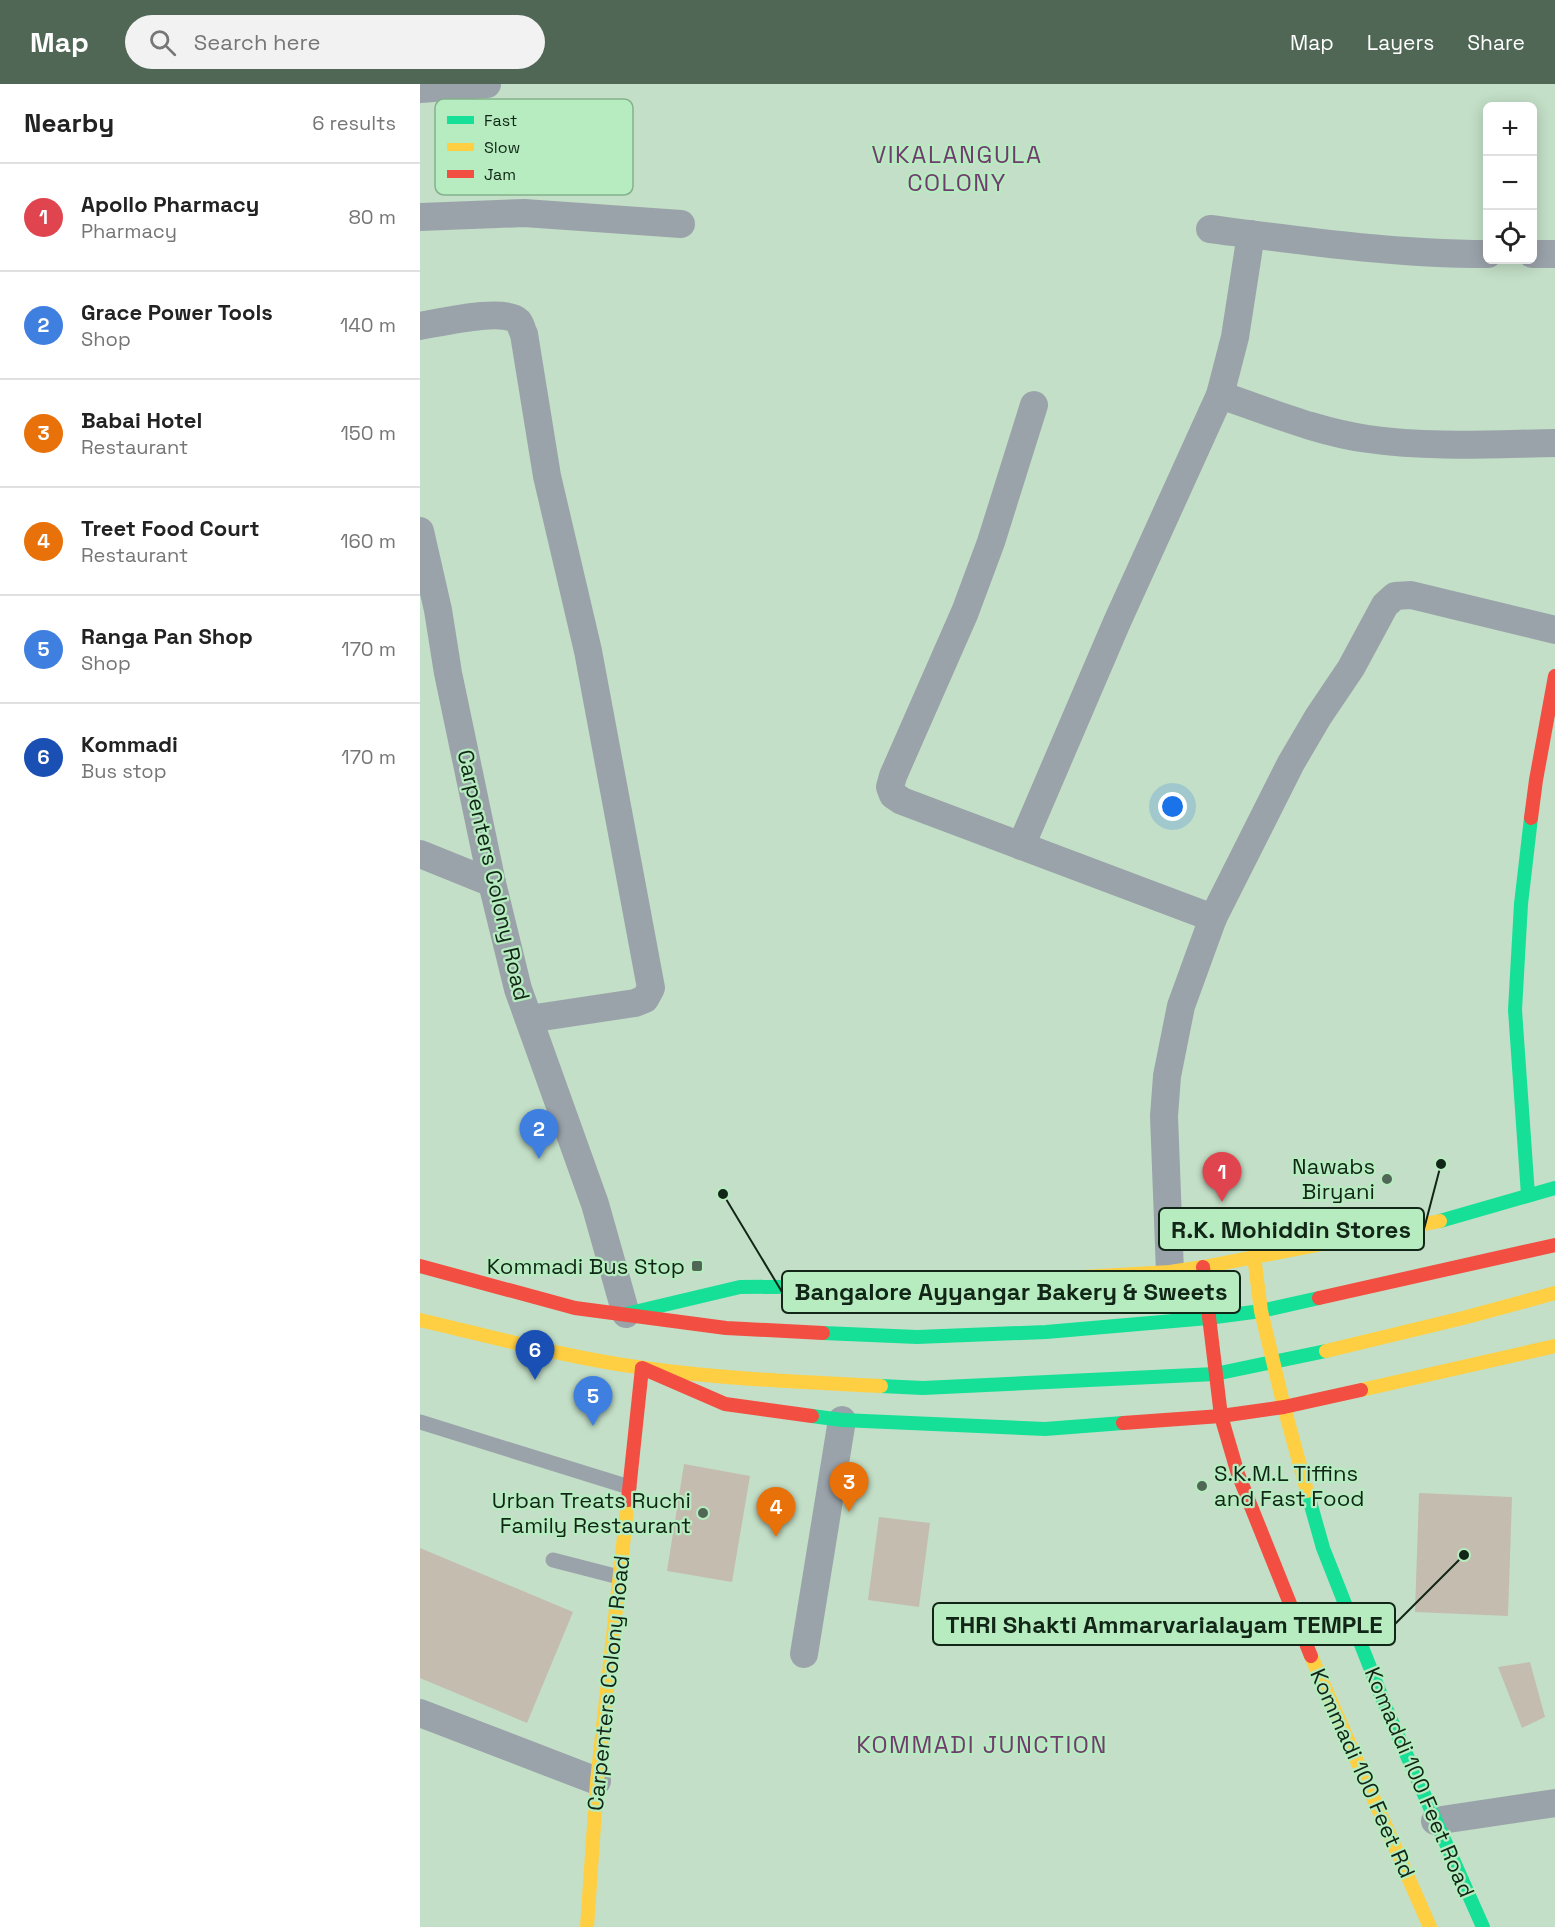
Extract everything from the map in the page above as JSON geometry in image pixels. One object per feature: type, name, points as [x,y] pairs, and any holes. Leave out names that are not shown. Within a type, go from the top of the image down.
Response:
[{"type":"main road","points":[[1528,1195],[1515,1010],[1521,904],[1536,780],[1555,676]]},
{"type":"main road","points":[[626,1314],[740,1287],[919,1286],[1170,1272],[1203,1268],[1254,1256],[1429,1224],[1555,1188]]},
{"type":"main road","points":[[420,1266],[575,1308],[726,1329],[917,1337],[1047,1332],[1261,1311],[1555,1245]]},
{"type":"main road","name":"Komaddi 100 Feet Road","points":[[1254,1256],[1261,1311],[1284,1407],[1323,1548],[1388,1713],[1483,1927]]},
{"type":"main road","points":[[1203,1268],[1221,1416]]},
{"type":"main road","points":[[420,1320],[564,1354],[642,1368],[728,1378],[923,1388],[1215,1374],[1274,1363],[1463,1318],[1555,1293]]},
{"type":"main road","points":[[642,1368],[725,1404],[842,1420],[1045,1429],[1221,1416],[1284,1407],[1555,1346]]},
{"type":"main road","name":"Carpenters Colony Road","points":[[587,1927],[597,1781],[642,1368]]},
{"type":"main road","name":"Kommadi 100 Feet Rd","points":[[1221,1416],[1238,1474],[1328,1698],[1430,1927]]},
{"type":"street","points":[[420,89],[487,84]]},
{"type":"street","points":[[420,217],[524,213],[681,224]]},
{"type":"street","points":[[1210,229],[1368,249],[1483,254]]},
{"type":"street","points":[[1021,846],[1117,622],[1220,395],[1235,337],[1251,234]]},
{"type":"street","points":[[1537,254],[1555,254]]},
{"type":"street","points":[[420,326],[496,315],[518,321],[524,334],[548,476],[588,651],[651,988],[645,999],[635,1003],[529,1019]]},
{"type":"street","points":[[1220,395],[1307,425],[1367,439],[1435,445],[1555,443]]},
{"type":"street","points":[[1034,405],[991,542],[965,612],[890,787],[893,795],[902,801],[1214,918]]},
{"type":"street","name":"Carpenters Colony Road","points":[[420,531],[429,606],[448,673],[492,883],[518,989],[596,1204],[626,1314]]},
{"type":"street","points":[[1170,1272],[1164,1116],[1167,1076],[1181,1006],[1214,918],[1291,763],[1351,668],[1385,605],[1395,596],[1411,595],[1555,630]]},
{"type":"street","points":[[420,854],[492,883]]},
{"type":"street","points":[[804,1654],[842,1420]]},
{"type":"street","points":[[420,1713],[597,1781]]},
{"type":"street","points":[[1435,1821],[1555,1803]]},
{"type":"lane","points":[[420,1422],[629,1487]]},
{"type":"lane","points":[[553,1560],[619,1577]]},
{"type":"building","points":[[684,1464],[750,1476],[732,1582],[667,1571]]},
{"type":"building","points":[[1419,1493],[1512,1497],[1508,1616],[1415,1612]]},
{"type":"building","points":[[879,1517],[930,1523],[919,1607],[868,1600]]},
{"type":"building","points":[[420,1548],[573,1612],[527,1723],[420,1678]]},
{"type":"building","points":[[1530,1662],[1545,1717],[1522,1728],[1498,1667]]},
{"type":"traffic: fast","points":[[1528,1195],[1515,1010],[1521,904],[1531,818]]},
{"type":"traffic: fast","points":[[1440,1221],[1555,1188]]},
{"type":"traffic: fast","points":[[626,1314],[740,1287],[919,1286],[1065,1278]]},
{"type":"traffic: fast","points":[[823,1333],[917,1337],[1046,1332],[1208,1318],[1261,1311],[1319,1298]]},
{"type":"traffic: fast","points":[[881,1386],[923,1388],[1215,1374],[1326,1351]]},
{"type":"traffic: fast","points":[[812,1416],[842,1420],[1045,1429],[1123,1423]]},
{"type":"traffic: fast","points":[[1307,1491],[1323,1548],[1388,1713],[1483,1927]]},
{"type":"traffic: slow","points":[[1065,1278],[1170,1272],[1203,1267],[1440,1221]]},
{"type":"traffic: slow","points":[[1254,1256],[1261,1311],[1307,1491]]},
{"type":"traffic: slow","points":[[1326,1351],[1555,1293]]},
{"type":"traffic: slow","points":[[420,1320],[616,1364],[733,1377],[881,1386]]},
{"type":"traffic: slow","points":[[1361,1390],[1555,1346]]},
{"type":"traffic: slow","points":[[587,1927],[597,1781],[628,1500]]},
{"type":"traffic: slow","points":[[1311,1656],[1430,1927]]},
{"type":"traffic: jam","points":[[1531,818],[1555,676]]},
{"type":"traffic: jam","points":[[1319,1298],[1555,1245]]},
{"type":"traffic: jam","points":[[420,1266],[575,1308],[726,1328],[823,1333]]},
{"type":"traffic: jam","points":[[1203,1267],[1221,1416],[1238,1474],[1311,1656]]},
{"type":"traffic: jam","points":[[628,1500],[642,1368],[725,1404],[812,1416]]},
{"type":"traffic: jam","points":[[1123,1423],[1221,1416],[1284,1407],[1361,1390]]},
{"type":"place","name":"Grace Power Tools","points":[[539,1159]]},
{"type":"place","name":"R.K. Mohiddin Stores","points":[[1441,1164]]},
{"type":"place","name":"Nawabs Biryani","points":[[1387,1179]]},
{"type":"place","name":"Bangalore Ayyangar Bakery & Sweets","points":[[723,1194]]},
{"type":"place","name":"Apollo Pharmacy","points":[[1222,1202]]},
{"type":"place","name":"Kommadi Bus Stop","points":[[697,1266]]},
{"type":"place","name":"Kommadi","points":[[535,1380]]},
{"type":"place","name":"Ranga Pan Shop","points":[[593,1426]]},
{"type":"place","name":"S.K.M.L Tiffins and Fast Food","points":[[1202,1486]]},
{"type":"place","name":"Babai Hotel","points":[[849,1512]]},
{"type":"place","name":"Urban Treats Ruchi Family Restaurant","points":[[703,1513]]},
{"type":"place","name":"Treet Food Court","points":[[776,1537]]},
{"type":"place","name":"THRI Shakti Ammarvarialayam TEMPLE","points":[[1464,1555]]},
{"type":"district","name":"VIKALANGULA COLONY","points":[[957,169]]},
{"type":"district","name":"KOMMADI JUNCTION","points":[[982,1745]]}]
